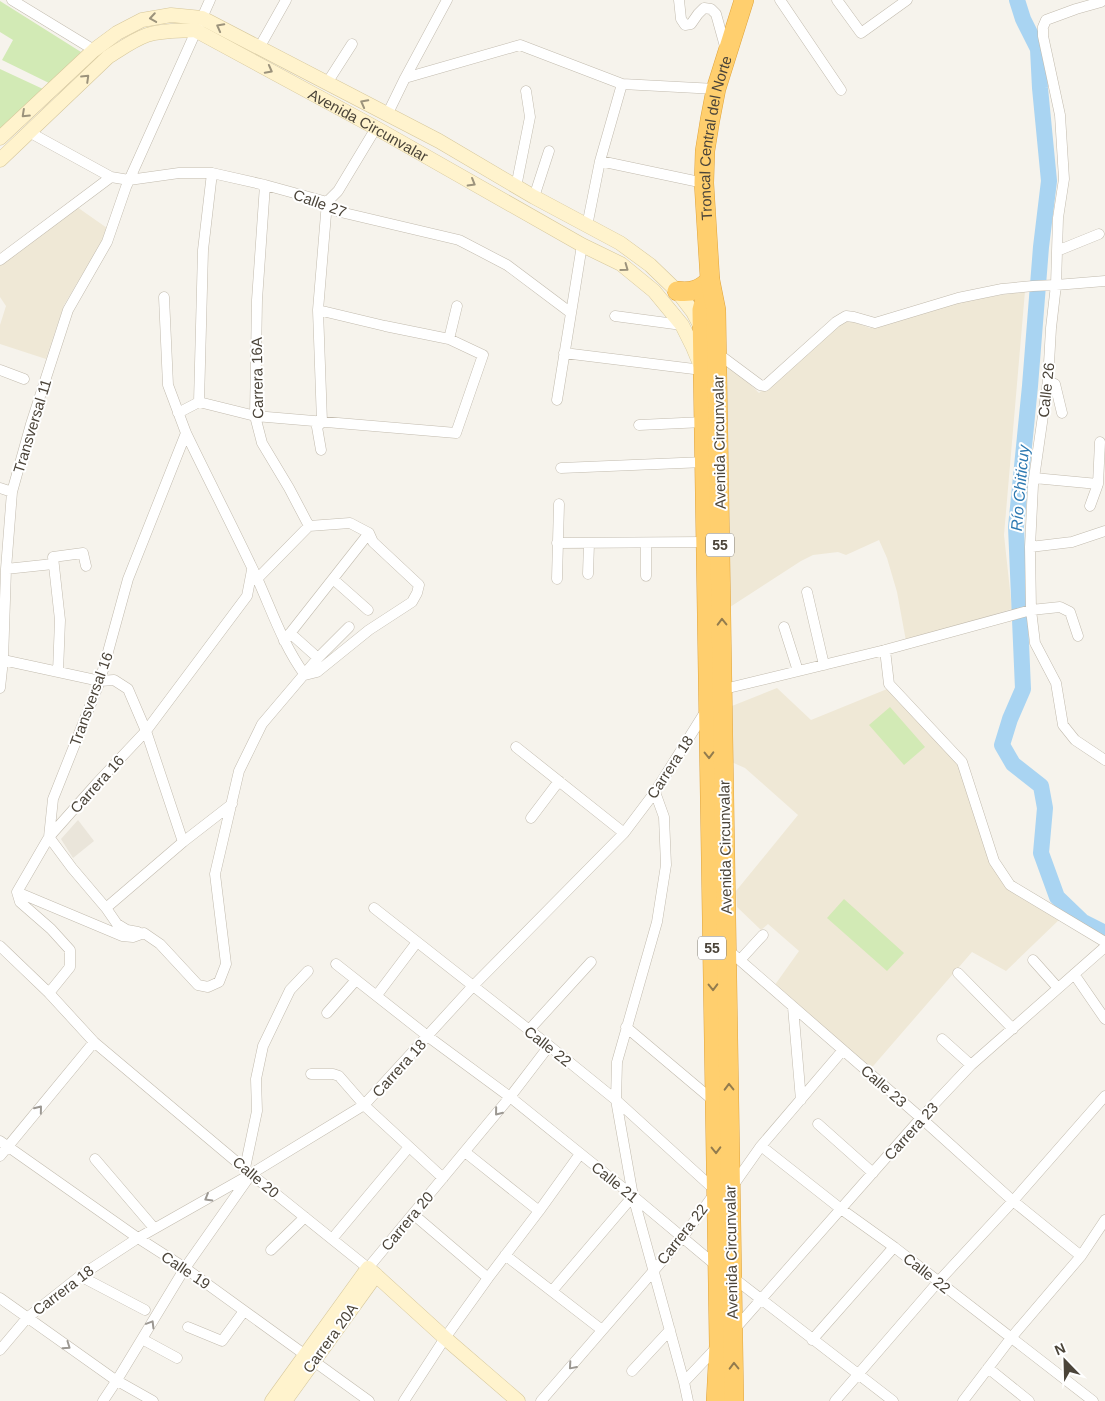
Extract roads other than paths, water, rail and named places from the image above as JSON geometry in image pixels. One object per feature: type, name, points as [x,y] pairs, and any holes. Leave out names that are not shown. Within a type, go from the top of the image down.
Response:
[{"type":"highway","name":"Troncal Central del Norte","points":[[710,280],[704,183],[708,128],[716,88],[744,0]]},
{"type":"highway","points":[[676,291],[695,291],[710,280]]},
{"type":"highway","name":"Avenida Circunvalar","points":[[710,280],[702,310],[708,379],[716,699],[712,934],[715,1102],[723,1190],[725,1272],[716,1401]]},
{"type":"highway","name":"Avenida Circunvalar","points":[[710,280],[716,310],[717,353],[708,379],[704,422],[706,542],[715,647]]},
{"type":"highway","name":"Avenida Circunvalar","points":[[716,699],[733,954],[729,1116],[723,1190]]},
{"type":"highway","name":"Avenida Circunvalar","points":[[725,1272],[733,1331],[734,1401]]},
{"type":"main road","name":"Avenida Circunvalar","points":[[0,138],[94,50],[117,33],[142,20],[172,15],[259,48],[439,141],[516,187],[620,243],[650,265],[676,291],[693,312],[717,353]]},
{"type":"main road","name":"Avenida Circunvalar","points":[[199,24],[376,128],[582,245],[620,264],[654,291],[682,325],[708,379]]},
{"type":"main road","points":[[0,160],[108,57],[149,34],[172,31],[199,24]]},
{"type":"main road","points":[[430,158],[439,141]]},
{"type":"main road","name":"Calle 20","points":[[372,1272],[518,1401]]},
{"type":"main road","name":"Carrera 20","points":[[272,1401],[309,1358],[372,1272]]},
{"type":"main road","name":"Carrera 20A","points":[[285,1401],[309,1358]]},
{"type":"street","points":[[12,0],[94,50]]},
{"type":"street","name":"Transversal 11","points":[[0,688],[3,660],[2,604],[12,492],[31,424],[68,310],[107,242],[129,180],[210,0]]},
{"type":"street","points":[[259,48],[286,0]]},
{"type":"street","points":[[388,115],[405,78],[447,0]]},
{"type":"street","points":[[679,0],[680,19],[685,25],[691,24],[704,8],[711,9],[716,14],[728,53]]},
{"type":"street","points":[[780,0],[841,90]]},
{"type":"street","points":[[837,0],[861,33],[907,0]]},
{"type":"street","name":"Calle 26","points":[[1103,0],[1046,20],[1043,27],[1043,36],[1060,115],[1064,178],[1058,218],[1057,251],[1051,286],[1048,381],[1034,478],[1028,610],[1035,643],[1056,684],[1063,724],[1075,740],[1105,760]]},
{"type":"street","points":[[327,83],[352,44]]},
{"type":"street","points":[[405,78],[520,45],[622,84],[716,88]]},
{"type":"street","points":[[587,226],[600,161],[622,84]]},
{"type":"street","points":[[516,187],[530,117],[526,91]]},
{"type":"street","points":[[322,422],[318,310],[327,202],[338,191],[376,128]]},
{"type":"street","name":"Calle 27","points":[[29,132],[111,177],[129,180],[179,173],[212,173],[327,202],[336,211],[459,240],[507,265],[571,313]]},
{"type":"street","points":[[534,197],[549,151]]},
{"type":"street","points":[[600,161],[704,183]]},
{"type":"street","points":[[199,402],[203,250],[212,173]]},
{"type":"street","points":[[0,260],[111,177]]},
{"type":"street","name":"Carrera 16A","points":[[265,185],[257,300],[255,416],[262,443],[309,526]]},
{"type":"street","points":[[1057,251],[1099,234]]},
{"type":"street","points":[[557,400],[582,245]]},
{"type":"street","points":[[717,353],[760,386],[765,386],[836,322],[846,316],[875,323],[958,298],[1002,289],[1105,281]]},
{"type":"street","points":[[164,297],[168,385],[178,413],[186,433],[287,637],[296,663],[305,675]]},
{"type":"street","points":[[449,339],[457,306]]},
{"type":"street","points":[[178,413],[199,402],[255,416],[456,434],[483,355],[449,339],[392,328],[318,310]]},
{"type":"street","points":[[616,316],[682,325]]},
{"type":"street","points":[[564,353],[708,379]]},
{"type":"street","points":[[0,370],[24,379]]},
{"type":"street","points":[[1048,381],[1055,384],[1062,414]]},
{"type":"street","points":[[321,450],[316,427],[322,422]]},
{"type":"street","points":[[639,425],[704,422]]},
{"type":"street","name":"Transversal 16","points":[[49,837],[53,799],[100,682],[128,579],[186,433]]},
{"type":"street","points":[[1090,506],[1098,484],[1100,442]]},
{"type":"street","points":[[561,468],[705,462]]},
{"type":"street","points":[[1034,478],[1098,484]]},
{"type":"street","points":[[0,488],[12,492]]},
{"type":"street","points":[[557,579],[559,504]]},
{"type":"street","points":[[255,574],[309,526],[350,523],[369,533],[373,542],[419,585],[412,602],[369,630],[317,672],[305,675]]},
{"type":"street","points":[[1030,547],[1072,542],[1105,530]]},
{"type":"street","points":[[287,637],[369,533]]},
{"type":"street","points":[[558,543],[706,542]]},
{"type":"street","points":[[588,574],[589,543]]},
{"type":"street","points":[[646,543],[646,576]]},
{"type":"street","points":[[58,672],[60,620],[53,557],[83,553],[86,566]]},
{"type":"street","points":[[6,569],[53,564]]},
{"type":"street","name":"Carrera 16","points":[[17,892],[49,837],[146,731],[247,596],[255,574]]},
{"type":"street","points":[[333,579],[368,610]]},
{"type":"street","points":[[807,592],[824,665]]},
{"type":"street","points":[[716,699],[798,671],[885,650],[1028,610],[1060,607],[1070,612],[1078,636]]},
{"type":"street","points":[[49,837],[117,924],[127,930],[144,933],[160,944],[198,985],[208,987],[219,982],[226,964],[215,874],[239,772],[262,724],[318,658],[349,627]]},
{"type":"street","points":[[784,627],[798,671]]},
{"type":"street","points":[[287,637],[318,658]]},
{"type":"street","points":[[885,650],[889,684],[962,762],[994,861],[1010,885],[1105,942]]},
{"type":"street","points":[[3,660],[100,682],[114,680],[128,689],[146,731],[183,842]]},
{"type":"street","name":"Carrera 18","points":[[0,1350],[27,1318],[80,1276],[248,1171],[364,1105],[473,986],[624,832],[655,792],[716,699]]},
{"type":"street","points":[[516,747],[624,832]]},
{"type":"street","points":[[531,818],[559,780]]},
{"type":"street","points":[[655,792],[664,816],[666,864],[657,922],[617,1062],[616,1100],[633,1196],[688,1401]]},
{"type":"street","points":[[106,908],[183,842],[232,804]]},
{"type":"street","points":[[17,892],[122,936],[133,937],[144,933]]},
{"type":"street","points":[[17,892],[20,902],[51,929],[70,950],[70,967],[49,993]]},
{"type":"street","name":"Calle 22","points":[[374,908],[616,1100],[723,1190]]},
{"type":"street","name":"Calle 23","points":[[712,934],[1013,1201],[1081,1256]]},
{"type":"street","points":[[733,954],[763,935]]},
{"type":"street","points":[[377,995],[417,942]]},
{"type":"street","name":"Calle 20","points":[[0,946],[49,993],[94,1042],[372,1272]]},
{"type":"street","name":"Carrera 23","points":[[733,1331],[921,1118],[971,1065],[1105,947]]},
{"type":"street","points":[[1033,960],[1058,988]]},
{"type":"street","points":[[529,1030],[591,962]]},
{"type":"street","name":"Calle 21","points":[[336,964],[510,1097],[682,1238],[893,1401]]},
{"type":"street","points":[[103,1401],[185,1268],[248,1171],[257,1111],[256,1079],[263,1046],[290,990],[308,971]]},
{"type":"street","points":[[958,973],[1012,1029]]},
{"type":"street","points":[[1074,974],[1105,1020]]},
{"type":"street","points":[[327,1013],[356,980]]},
{"type":"street","points":[[793,1007],[801,1100]]},
{"type":"street","points":[[626,1027],[729,1116]]},
{"type":"street","points":[[942,1039],[971,1065]]},
{"type":"street","points":[[0,1156],[4,1144],[94,1042]]},
{"type":"street","name":"Carrera 20","points":[[372,1272],[413,1214],[510,1097],[549,1046]]},
{"type":"street","name":"Carrera 22","points":[[541,1401],[843,1050]]},
{"type":"street","points":[[311,1074],[333,1074],[339,1076],[364,1105],[443,1178]]},
{"type":"street","points":[[835,1401],[938,1282],[1013,1201],[1105,1096]]},
{"type":"street","points":[[818,1124],[873,1173]]},
{"type":"street","name":"Calle 19","points":[[4,1144],[138,1238],[185,1268],[369,1401]]},
{"type":"street","name":"Calle 22","points":[[761,1146],[1094,1401]]},
{"type":"street","points":[[332,1239],[409,1147]]},
{"type":"street","points":[[465,1152],[539,1211]]},
{"type":"street","points":[[404,1401],[445,1338],[580,1154]]},
{"type":"street","points":[[96,1159],[154,1228]]},
{"type":"street","points":[[552,1292],[633,1196]]},
{"type":"street","points":[[413,1214],[488,1278]]},
{"type":"street","points":[[271,1250],[304,1217]]},
{"type":"street","points":[[963,1401],[1011,1338],[1081,1256],[1105,1220]]},
{"type":"street","points":[[812,1340],[894,1248]]},
{"type":"street","points":[[505,1255],[602,1330]]},
{"type":"street","points":[[80,1276],[145,1310]]},
{"type":"street","points":[[0,1298],[117,1380],[153,1401]]},
{"type":"street","points":[[188,1327],[222,1340],[244,1311]]},
{"type":"street","points":[[632,1371],[670,1330]]},
{"type":"street","points":[[142,1339],[177,1358]]},
{"type":"street","points":[[684,1382],[719,1345]]},
{"type":"street","points":[[988,1368],[1029,1401]]},
{"type":"waterway","name":"Río Chiticuy","points":[[1017,0],[1023,19],[1038,49],[1049,181],[1041,247],[1016,527],[1023,689],[1010,719],[1002,745],[1013,764],[1041,786],[1045,808],[1041,853],[1057,897],[1083,922],[1105,933]]}]
